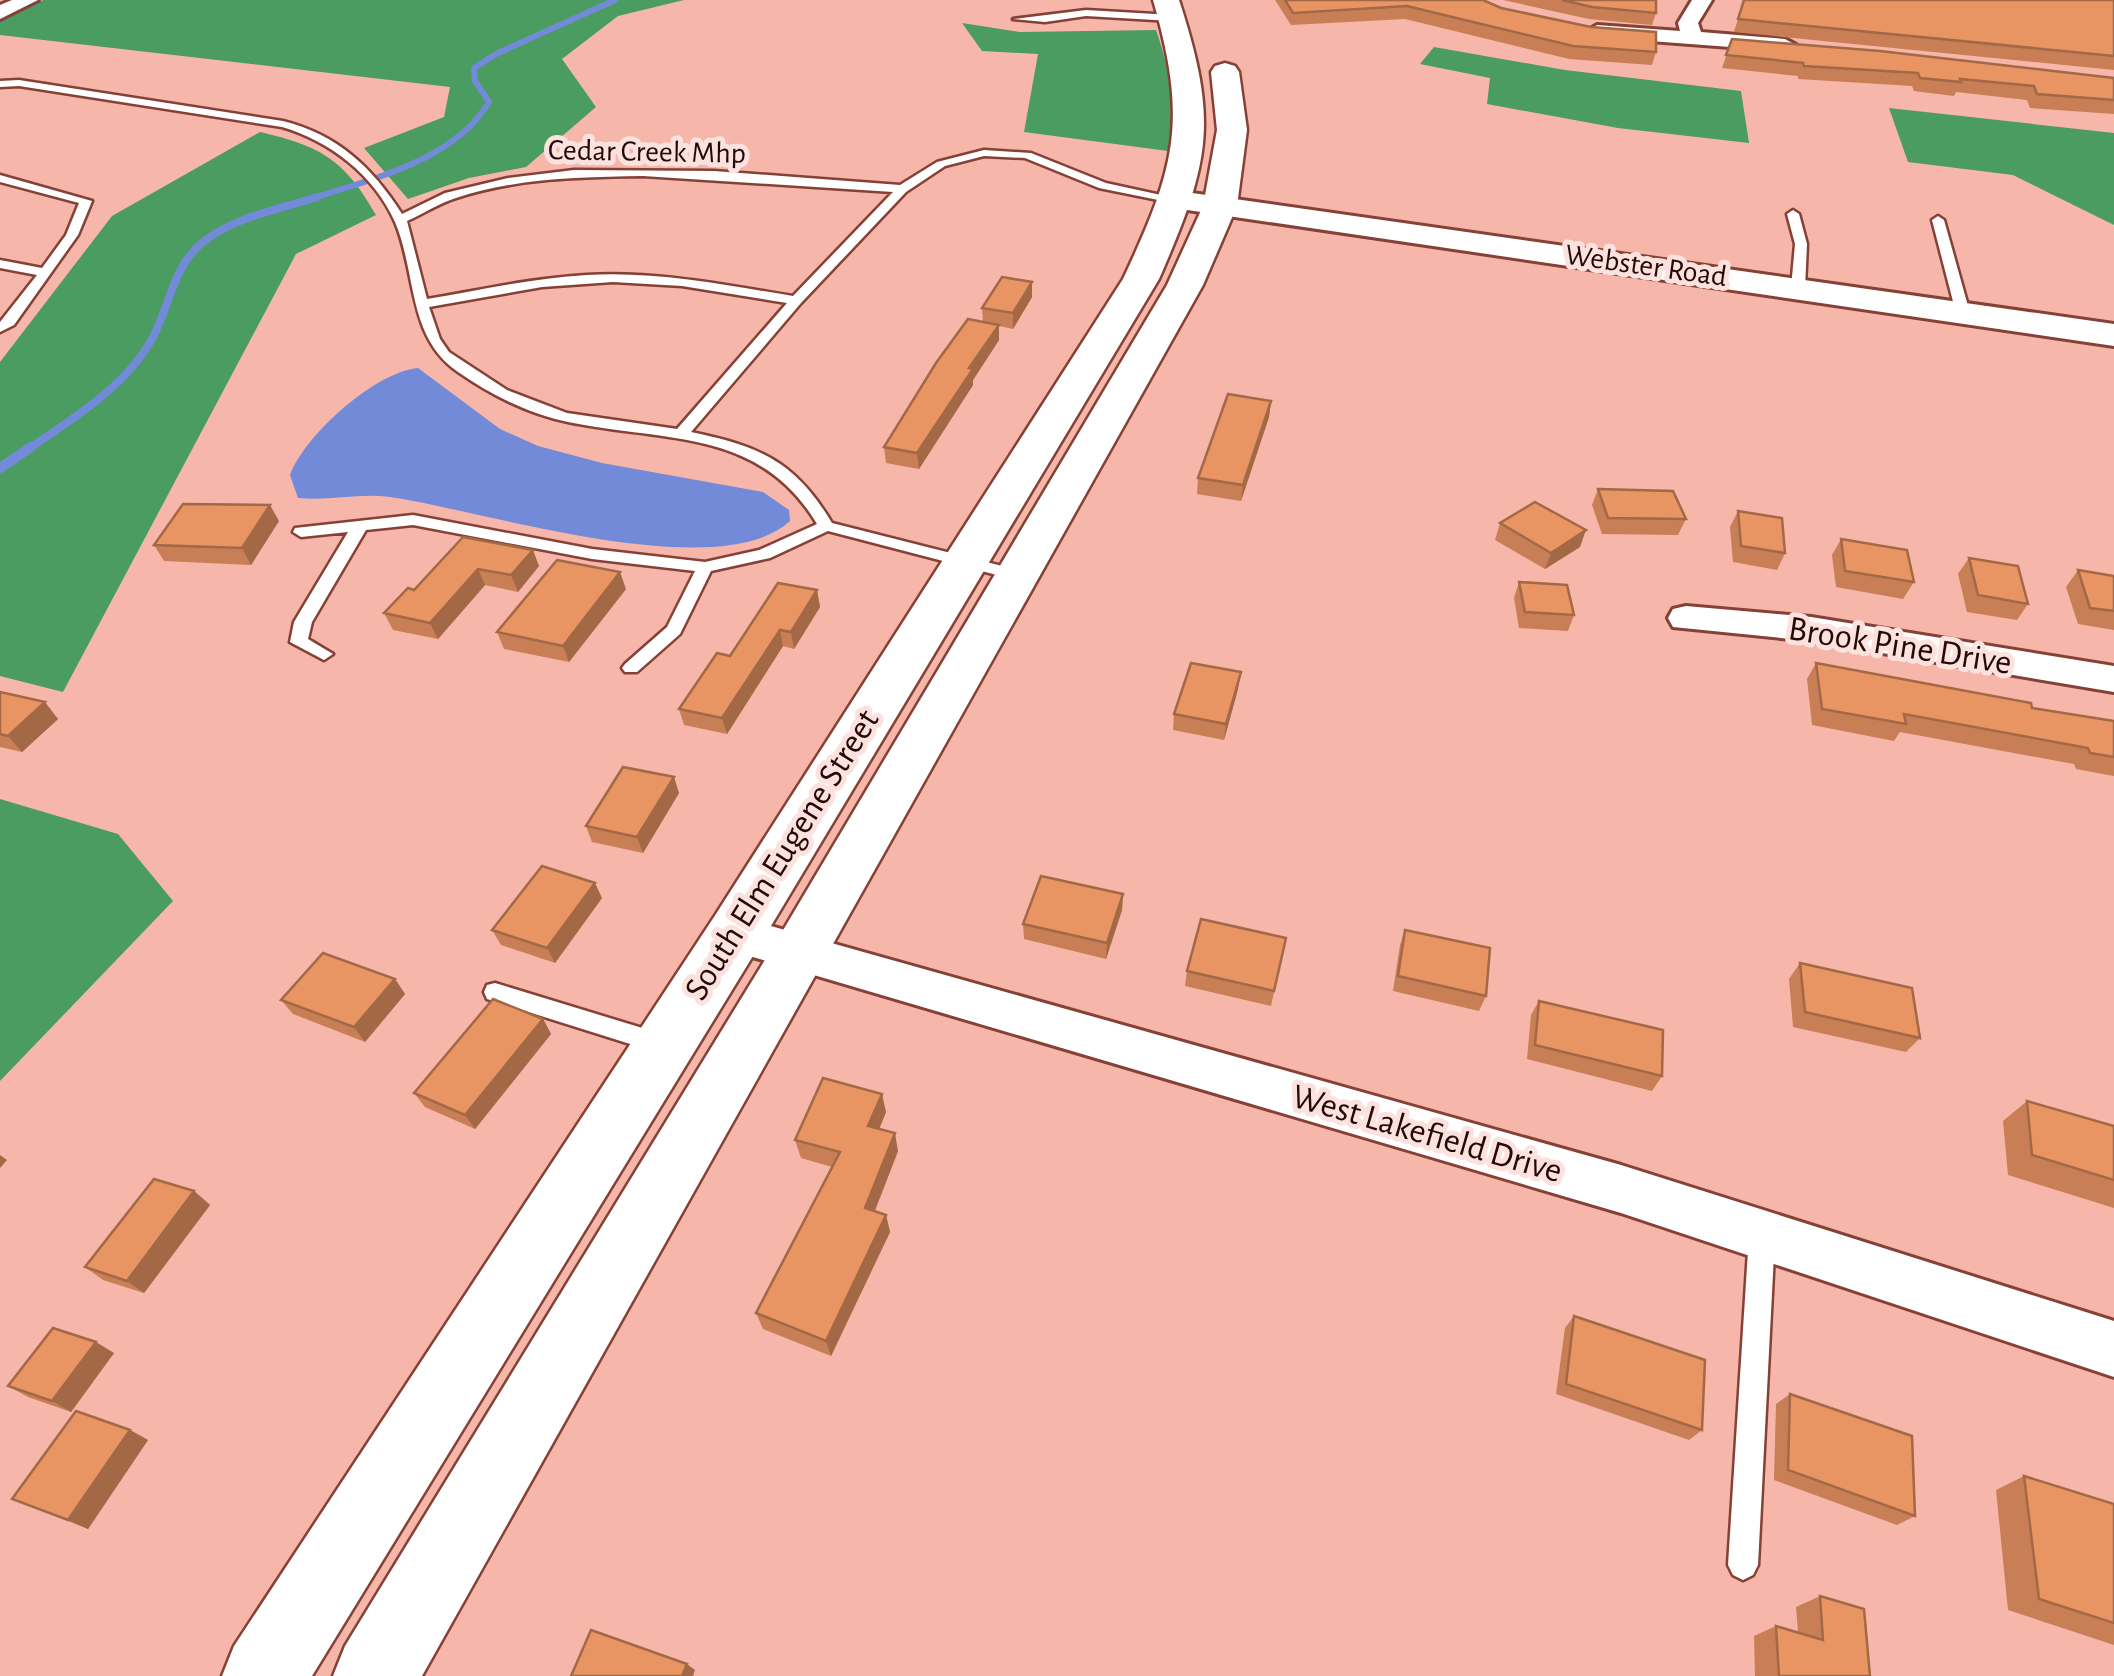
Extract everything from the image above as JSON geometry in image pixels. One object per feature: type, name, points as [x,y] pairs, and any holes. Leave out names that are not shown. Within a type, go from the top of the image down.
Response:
[{"type":"main road","name":"South Elm Eugene Street","points":[[264,1676],[734,934],[1184,285],[1199,203],[1232,130],[1227,80],[1181,6]]},
{"type":"main road","name":"South Elm Eugene Street","points":[[375,1676],[800,954],[989,569]]},
{"type":"street","points":[[0,13],[28,0]]},
{"type":"street","points":[[1692,38],[1688,23],[1702,0]]},
{"type":"street","points":[[1582,29],[1800,46]]},
{"type":"street","name":"Webster Road","points":[[1199,203],[2114,335]]},
{"type":"street","name":"Brook Pine Drive","points":[[1686,618],[1811,630],[2114,680]]},
{"type":"street","name":"West Lakefield Drive","points":[[734,934],[1621,1189],[2114,1349]]},
{"type":"lane","points":[[1018,18],[1181,6]]},
{"type":"lane","points":[[0,84],[19,83],[283,124],[320,135],[353,156],[400,220],[428,327],[440,350],[463,370],[492,388],[567,417],[732,446],[775,465],[807,492],[826,526]]},
{"type":"lane","points":[[681,434],[796,300],[921,174],[958,158],[1013,153],[1046,160],[1102,186],[1199,203]]},
{"type":"lane","name":"Cedar Creek Mhp","points":[[400,220],[431,202],[478,186],[570,174],[643,173],[902,190]]},
{"type":"lane","points":[[0,178],[86,201],[72,235],[9,322],[0,328]]},
{"type":"lane","points":[[1794,214],[1801,244],[1798,288]]},
{"type":"lane","points":[[1938,220],[1963,313]]},
{"type":"lane","points":[[0,264],[43,272]]},
{"type":"lane","points":[[424,304],[558,281],[612,278],[651,279],[796,300]]},
{"type":"lane","points":[[302,532],[413,520],[592,554],[705,567],[764,554],[826,526],[989,569]]},
{"type":"lane","points":[[324,654],[299,642],[303,622],[360,526]]},
{"type":"lane","points":[[631,668],[674,630],[705,567]]},
{"type":"lane","points":[[495,992],[664,1044]]},
{"type":"lane","points":[[1743,1564],[1762,1235]]},
{"type":"green space","points":[[43,0],[684,0],[618,16],[562,59],[596,107],[526,167],[469,178],[408,199],[364,148],[444,117],[450,87],[0,35],[0,20]]},
{"type":"green space","points":[[962,23],[1020,32],[1156,30],[1170,89],[1168,151],[1024,132],[1038,54],[982,51]]},
{"type":"green space","points":[[1434,47],[1565,70],[1741,91],[1749,143],[1618,128],[1487,104],[1490,78],[1420,64]]},
{"type":"green space","points":[[1889,108],[2114,133],[2114,225],[2013,175],[1908,162]]},
{"type":"green space","points":[[260,132],[300,143],[329,158],[353,181],[376,215],[296,254],[63,692],[0,676],[0,362],[112,216]]},
{"type":"green space","points":[[0,799],[118,834],[173,901],[0,1081]]},
{"type":"water","points":[[418,368],[500,429],[538,446],[602,463],[763,492],[789,510],[790,521],[756,539],[710,547],[656,546],[538,528],[390,497],[298,498],[290,475],[310,442],[363,393],[401,372]]},
{"type":"building","points":[[1285,0],[1483,0],[1501,8],[1591,27],[1656,32],[1656,52],[1573,46],[1407,6],[1293,13]]},
{"type":"building","points":[[1562,0],[1656,0],[1656,13],[1592,7]]},
{"type":"building","points":[[1744,0],[2114,0],[2114,56],[1738,19]]},
{"type":"building","points":[[1732,39],[1880,51],[2114,78],[2114,100],[2037,94],[2034,86],[1920,78],[1918,73],[1804,66],[1726,55]]},
{"type":"building","points":[[1002,277],[1032,282],[1013,313],[982,308]]},
{"type":"building","points":[[968,319],[999,325],[969,368],[973,369],[917,453],[884,447],[936,363]]},
{"type":"building","points":[[1228,394],[1271,401],[1243,485],[1198,478]]},
{"type":"building","points":[[1598,489],[1673,491],[1686,519],[1608,518]]},
{"type":"building","points":[[1535,502],[1586,530],[1551,553],[1500,523]]},
{"type":"building","points":[[183,504],[270,505],[242,548],[154,545]]},
{"type":"building","points":[[1738,511],[1782,518],[1785,553],[1741,546]]},
{"type":"building","points":[[463,537],[533,550],[511,575],[478,569],[430,623],[384,613],[408,588],[414,590]]},
{"type":"building","points":[[1841,539],[1907,550],[1914,582],[1845,571]]},
{"type":"building","points":[[1969,558],[2018,566],[2028,604],[1978,595]]},
{"type":"building","points":[[557,560],[620,572],[563,646],[497,632]]},
{"type":"building","points":[[2078,570],[2114,576],[2114,611],[2090,608]]},
{"type":"building","points":[[1519,582],[1567,585],[1574,615],[1525,612]]},
{"type":"building","points":[[778,583],[817,590],[791,632],[780,630],[722,718],[679,709],[717,653],[730,656]]},
{"type":"building","points":[[1191,663],[1241,672],[1226,724],[1174,714]]},
{"type":"building","points":[[1816,663],[2114,721],[2114,757],[2090,753],[2088,748],[1904,714],[1906,724],[1822,709]]},
{"type":"building","points":[[0,692],[45,702],[8,736],[0,734]]},
{"type":"building","points":[[623,767],[674,777],[637,837],[586,826]]},
{"type":"building","points":[[542,866],[595,883],[547,948],[492,930]]},
{"type":"building","points":[[1041,876],[1123,894],[1107,943],[1023,924]]},
{"type":"building","points":[[1201,919],[1286,938],[1274,991],[1187,971]]},
{"type":"building","points":[[1405,930],[1490,948],[1486,996],[1398,976]]},
{"type":"building","points":[[323,953],[395,979],[354,1027],[281,1000]]},
{"type":"building","points":[[1800,963],[1912,988],[1920,1038],[1805,1012]]},
{"type":"building","points":[[493,999],[543,1019],[465,1115],[414,1093]]},
{"type":"building","points":[[1539,1001],[1663,1030],[1662,1076],[1535,1045]]},
{"type":"building","points":[[823,1078],[882,1094],[868,1126],[895,1133],[865,1208],[886,1215],[826,1341],[756,1313],[840,1152],[795,1140]]},
{"type":"building","points":[[2027,1101],[2114,1126],[2114,1180],[2032,1155]]},
{"type":"building","points":[[154,1179],[194,1191],[127,1281],[85,1267]]},
{"type":"building","points":[[1574,1316],[1705,1360],[1702,1430],[1566,1384]]},
{"type":"building","points":[[53,1328],[96,1342],[52,1401],[8,1386]]},
{"type":"building","points":[[1790,1394],[1912,1436],[1915,1516],[1788,1470]]},
{"type":"building","points":[[76,1411],[130,1430],[68,1520],[12,1499]]},
{"type":"building","points":[[2024,1476],[2114,1504],[2114,1623],[2039,1599]]},
{"type":"building","points":[[1820,1596],[1864,1609],[1870,1676],[1779,1676],[1776,1626],[1823,1640]]},
{"type":"building","points":[[591,1630],[687,1664],[682,1676],[571,1676]]},
{"type":"waterway","points":[[310,199],[409,165],[455,139],[489,102],[475,81],[474,68],[496,54],[615,0]]},
{"type":"waterway","points":[[27,450],[97,400],[129,371],[153,337],[185,262],[203,242],[243,220],[317,197]]},
{"type":"waterway","points":[[0,468],[31,447]]}]
